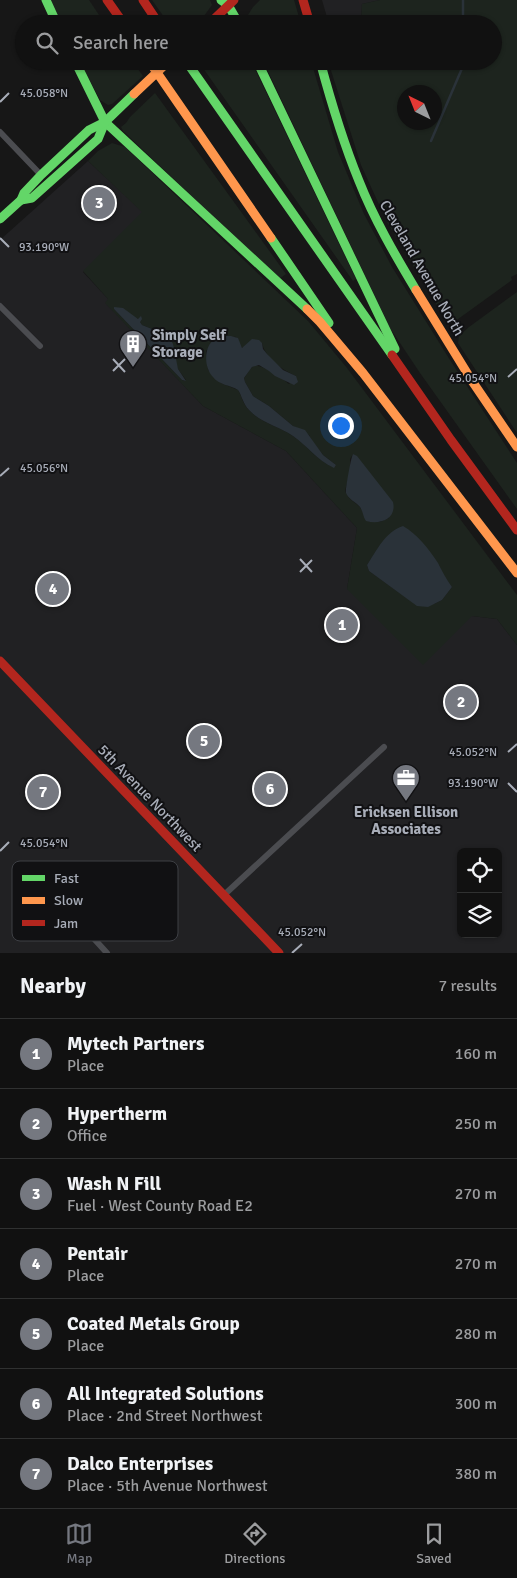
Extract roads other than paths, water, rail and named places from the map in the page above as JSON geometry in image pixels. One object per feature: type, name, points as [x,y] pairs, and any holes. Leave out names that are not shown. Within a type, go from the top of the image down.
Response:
[{"type":"main road","points":[[46,0],[53,15]]},
{"type":"main road","points":[[107,0],[118,15]]},
{"type":"main road","points":[[143,0],[153,15]]},
{"type":"main road","points":[[303,0],[307,15]]},
{"type":"main road","points":[[217,15],[228,2],[234,15]]},
{"type":"main road","points":[[79,70],[105,122],[320,322],[363,373],[517,573]]},
{"type":"main road","points":[[155,70],[363,373]]},
{"type":"main road","points":[[0,220],[21,200],[24,192],[89,130],[105,122],[160,70]]},
{"type":"main road","points":[[192,70],[517,530]]},
{"type":"main road","points":[[261,70],[411,382]]},
{"type":"main road","name":"Cleveland Avenue North","points":[[323,70],[350,157],[392,250],[444,336],[517,447]]},
{"type":"main road","points":[[21,200],[32,198],[98,139],[105,122]]},
{"type":"main road","name":"5th Avenue Northwest","points":[[0,661],[279,953]]},
{"type":"street","points":[[0,132],[41,175]]},
{"type":"street","points":[[0,306],[40,346]]},
{"type":"street","points":[[224,895],[384,747]]},
{"type":"street","points":[[96,941],[107,953]]},
{"type":"waterway","points":[[463,0],[463,15]]},
{"type":"waterway","points":[[431,141],[461,70]]},
{"type":"place","name":"Wash N Fill","points":[[99,203]]},
{"type":"place","name":"Simply Self Storage","points":[[133,368]]},
{"type":"place","name":"Pentair","points":[[53,589]]},
{"type":"place","name":"Mytech Partners","points":[[342,625]]},
{"type":"place","name":"Hypertherm","points":[[461,702]]},
{"type":"place","name":"Coated Metals Group","points":[[204,741]]},
{"type":"place","name":"All Integrated Solutions","points":[[270,789]]},
{"type":"place","name":"Dalco Enterprises","points":[[43,792]]},
{"type":"place","name":"Ericksen Ellison Associates","points":[[406,802]]}]
